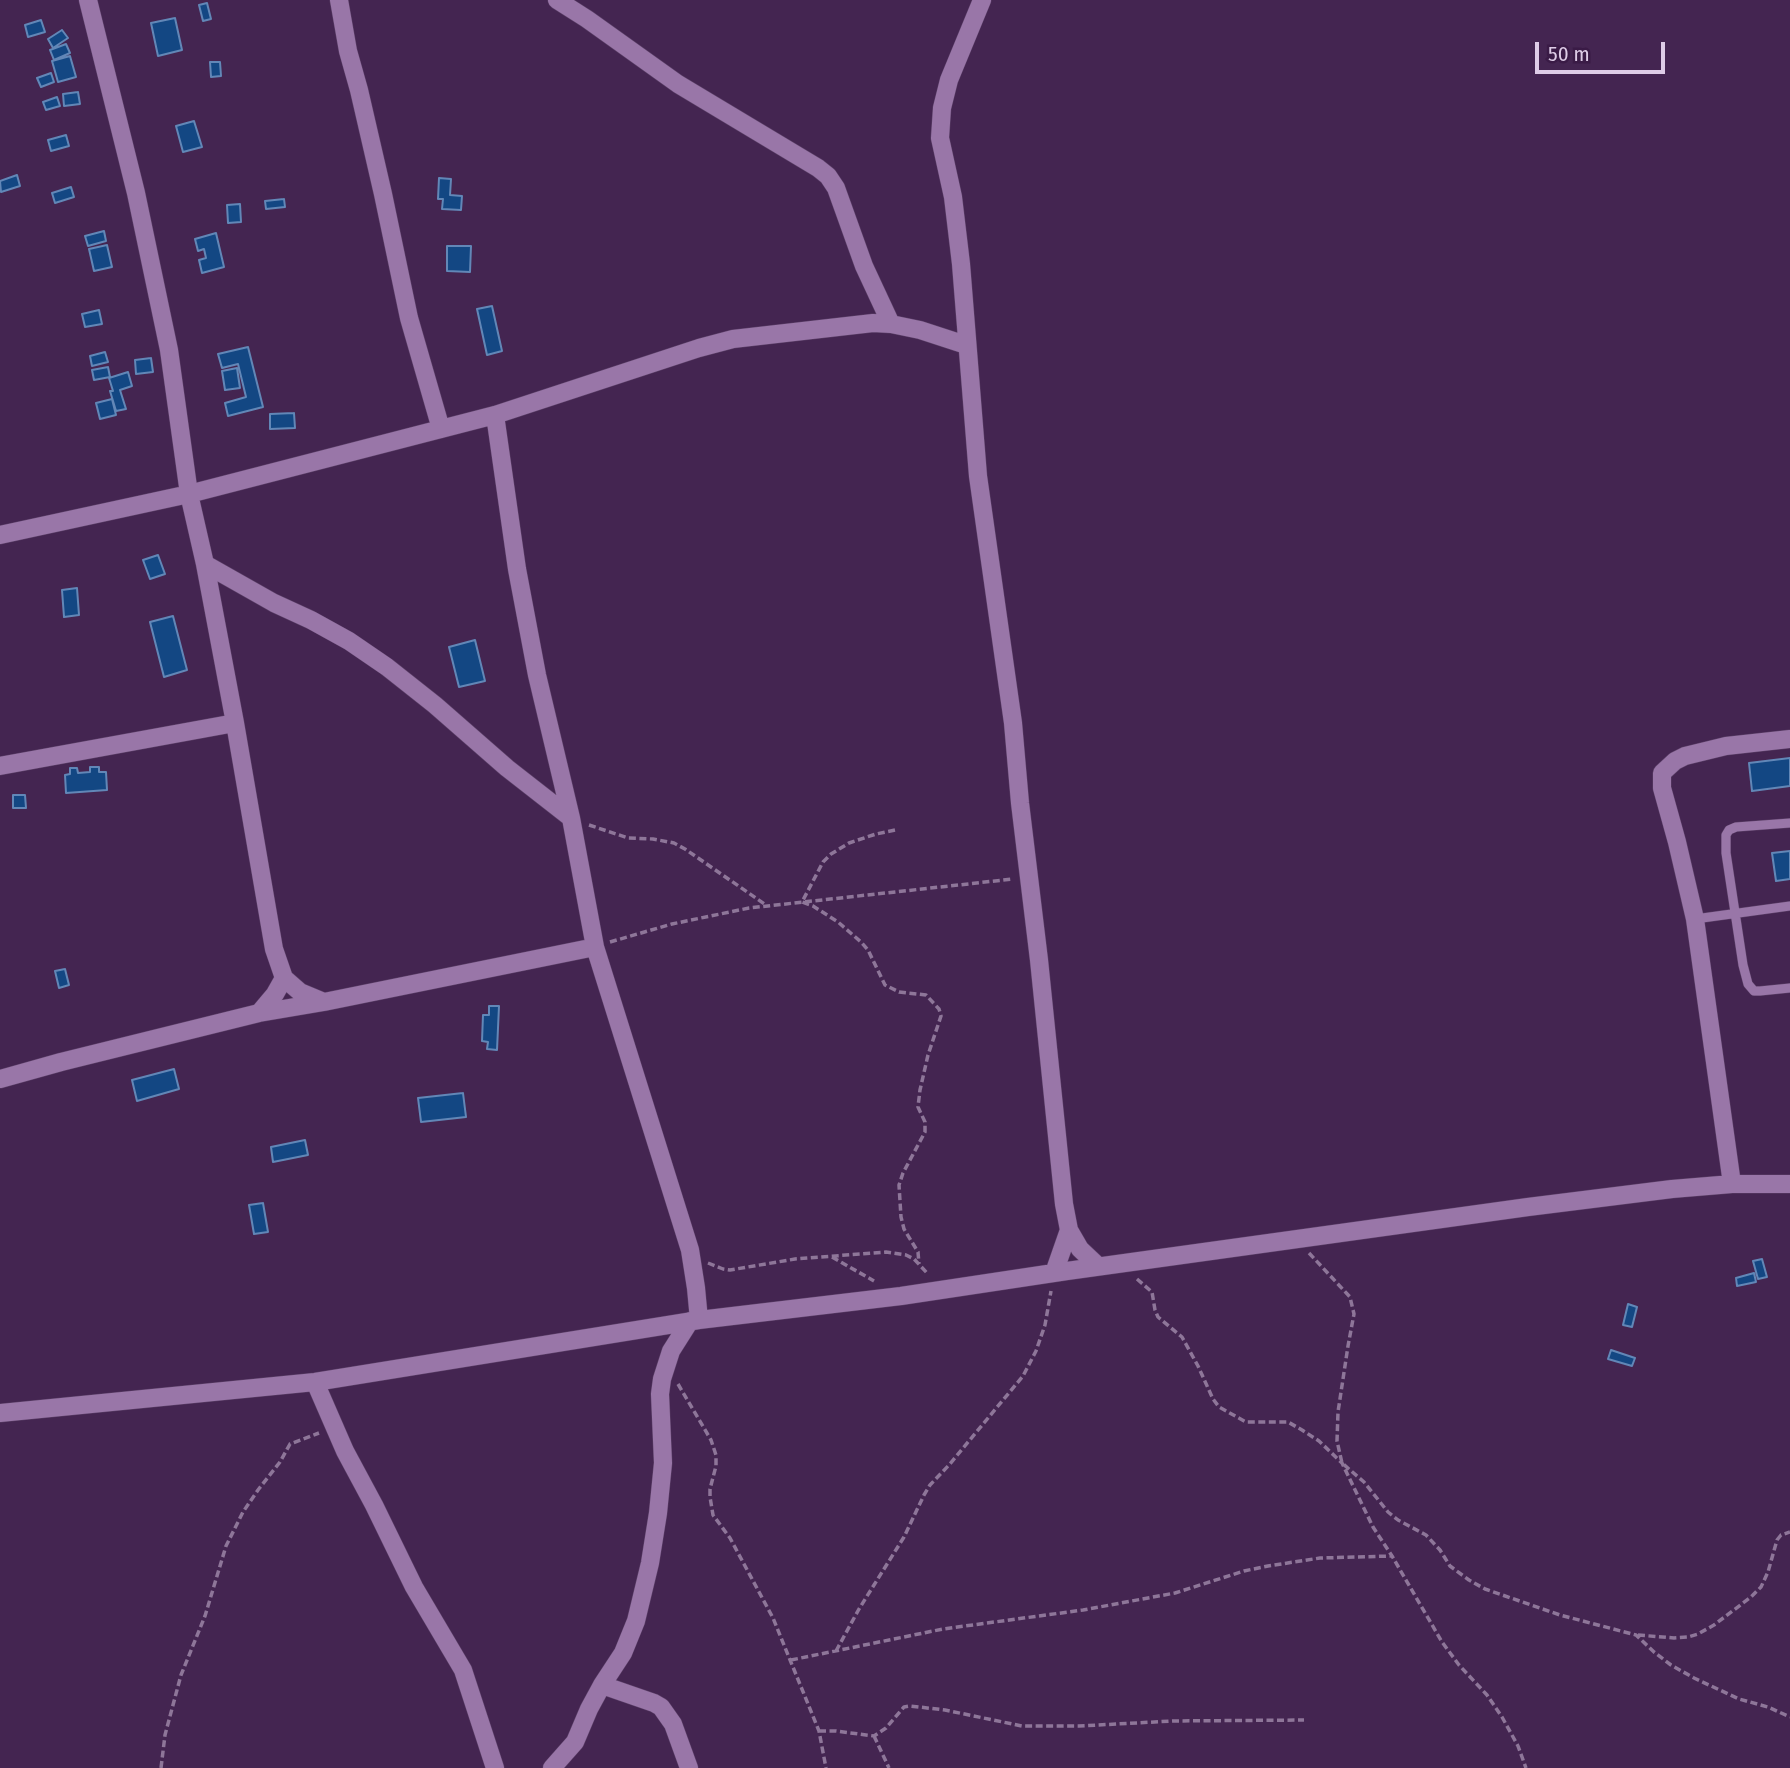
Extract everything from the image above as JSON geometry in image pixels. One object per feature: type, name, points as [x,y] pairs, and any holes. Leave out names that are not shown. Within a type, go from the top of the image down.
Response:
[{"type":"street","points":[[88,0],[136,193],[167,337],[189,494],[235,723],[274,949],[284,978],[300,992],[324,1002]]},
{"type":"street","points":[[338,0],[409,318],[441,429]]},
{"type":"street","points":[[556,0],[678,84],[828,176],[836,188],[864,266],[891,324]]},
{"type":"street","points":[[982,0],[948,80],[940,138],[953,197],[961,264],[978,476],[1013,723],[1064,1204],[1069,1230],[1080,1250],[1098,1266]]},
{"type":"street","points":[[0,535],[189,494],[495,415],[733,339],[873,323],[920,330],[967,345]]},
{"type":"street","points":[[495,415],[517,569],[595,947],[690,1250],[696,1288],[694,1320],[671,1351],[660,1394],[663,1463],[658,1513],[650,1563],[636,1621],[629,1640],[589,1709],[575,1742],[552,1768]]},
{"type":"street","points":[[205,564],[349,641],[387,667],[570,818]]},
{"type":"street","points":[[0,766],[235,723]]},
{"type":"street","points":[[1732,1184],[1695,919],[1662,788],[1662,773],[1675,761],[1706,751],[1726,746],[1790,739]]},
{"type":"street","points":[[0,1079],[259,1013],[595,947]]},
{"type":"street","points":[[259,1013],[284,978]]},
{"type":"street","points":[[0,1413],[315,1382],[694,1320],[901,1296],[1528,1207],[1672,1189],[1732,1184],[1790,1184]]},
{"type":"street","points":[[1054,1273],[1069,1230]]},
{"type":"street","points":[[315,1382],[345,1451],[414,1587],[463,1670],[495,1768]]},
{"type":"street","points":[[602,1685],[661,1707],[673,1724],[689,1768]]},
{"type":"lane","points":[[1790,823],[1736,827],[1726,835],[1726,853],[1748,984],[1754,991],[1790,988]]},
{"type":"lane","points":[[1695,919],[1790,906]]},
{"type":"path","points":[[570,818],[628,838],[674,843],[767,906]]},
{"type":"path","points":[[802,902],[823,862],[831,854],[849,843],[895,830]]},
{"type":"path","points":[[595,947],[672,925],[767,906],[1029,878]]},
{"type":"path","points":[[802,902],[838,922],[861,942],[868,950],[885,985],[899,992],[926,995],[939,1009],[941,1016],[928,1055],[918,1107],[925,1122],[925,1132],[899,1185],[904,1229],[918,1252],[919,1264]]},
{"type":"path","points":[[1297,1239],[1350,1297],[1353,1308],[1354,1321],[1343,1373],[1337,1430],[1342,1464],[1373,1527],[1441,1642],[1487,1695],[1502,1717],[1518,1746],[1526,1768]]},
{"type":"path","points":[[690,1250],[706,1262],[730,1270],[764,1263],[830,1256],[895,1253],[914,1259],[940,1290]]},
{"type":"path","points":[[830,1256],[901,1296]]},
{"type":"path","points":[[1117,1264],[1152,1292],[1158,1317],[1182,1337],[1219,1407],[1246,1422],[1288,1422],[1320,1441],[1364,1482],[1388,1512],[1426,1535],[1450,1566],[1485,1589],[1560,1615],[1636,1635],[1688,1637],[1714,1625],[1761,1587],[1777,1540],[1781,1535],[1790,1532]]},
{"type":"path","points":[[836,1651],[904,1537],[923,1495],[1023,1376],[1045,1325],[1054,1273]]},
{"type":"path","points":[[666,1363],[711,1440],[716,1455],[710,1489],[713,1515],[730,1538],[773,1618],[819,1731],[827,1768]]},
{"type":"path","points":[[161,1768],[165,1735],[181,1675],[205,1616],[226,1546],[243,1512],[290,1444],[334,1426]]},
{"type":"path","points":[[791,1660],[943,1629],[1083,1610],[1175,1593],[1268,1566],[1320,1558],[1392,1556]]},
{"type":"path","points":[[1636,1635],[1671,1665],[1694,1678],[1739,1699],[1768,1707],[1790,1717]]},
{"type":"path","points":[[819,1731],[874,1736],[886,1728],[904,1707],[910,1706],[946,1710],[1022,1726],[1185,1720],[1304,1720]]},
{"type":"path","points":[[874,1736],[888,1768]]},
{"type":"building","points":[[207,3],[211,19],[203,21],[199,5]]},
{"type":"building","points":[[175,18],[182,50],[158,56],[151,23]]},
{"type":"building","points":[[41,20],[45,32],[28,37],[25,25]]},
{"type":"building","points":[[62,30],[68,38],[53,48],[48,39]]},
{"type":"building","points":[[66,44],[70,53],[54,60],[50,50]]},
{"type":"building","points":[[70,56],[76,77],[58,82],[52,61]]},
{"type":"building","points":[[210,62],[220,62],[221,76],[211,77]]},
{"type":"building","points":[[51,73],[54,82],[41,87],[37,78]]},
{"type":"building","points":[[78,92],[80,104],[64,106],[63,94]]},
{"type":"building","points":[[57,97],[60,106],[46,110],[43,102]]},
{"type":"building","points":[[194,121],[202,147],[183,152],[176,126]]},
{"type":"building","points":[[66,135],[69,146],[51,151],[48,140]]},
{"type":"building","points":[[17,175],[20,186],[1,192],[0,181]]},
{"type":"building","points":[[439,178],[451,179],[450,195],[462,196],[461,210],[442,209],[443,199],[438,199]]},
{"type":"building","points":[[71,187],[74,197],[55,203],[52,193]]},
{"type":"building","points":[[284,199],[285,207],[266,209],[265,201]]},
{"type":"building","points":[[240,204],[241,222],[228,223],[227,205]]},
{"type":"building","points":[[104,231],[106,241],[88,246],[85,236]]},
{"type":"building","points":[[216,233],[224,267],[202,273],[199,260],[206,258],[204,249],[198,251],[195,239]]},
{"type":"building","points":[[107,245],[112,267],[94,271],[89,249]]},
{"type":"building","points":[[447,246],[471,246],[470,272],[447,271]]},
{"type":"building","points":[[492,306],[502,351],[487,355],[477,309]]},
{"type":"building","points":[[99,310],[102,324],[85,327],[82,314]]},
{"type":"building","points":[[248,347],[263,407],[228,416],[225,403],[246,397],[238,364],[222,368],[218,354]]},
{"type":"building","points":[[105,352],[108,362],[92,366],[90,356]]},
{"type":"building","points":[[151,358],[153,372],[136,374],[135,360]]},
{"type":"building","points":[[108,367],[110,377],[94,380],[92,370]]},
{"type":"building","points":[[237,368],[240,388],[225,390],[222,371]]},
{"type":"building","points":[[128,372],[132,386],[120,390],[126,409],[116,411],[109,378]]},
{"type":"building","points":[[112,399],[116,415],[100,419],[96,403]]},
{"type":"building","points":[[294,413],[295,428],[270,429],[270,414]]},
{"type":"building","points":[[158,555],[165,574],[150,579],[143,560]]},
{"type":"building","points":[[77,588],[79,615],[64,617],[62,590]]},
{"type":"building","points":[[173,616],[187,670],[164,677],[150,622]]},
{"type":"building","points":[[475,640],[485,681],[459,687],[449,647]]},
{"type":"building","points":[[1790,758],[1790,786],[1752,791],[1749,763]]},
{"type":"building","points":[[90,767],[99,767],[99,772],[106,772],[107,790],[66,793],[65,775],[70,774],[70,768],[77,768],[78,773],[90,772]]},
{"type":"building","points":[[13,795],[25,795],[26,808],[13,808]]},
{"type":"building","points":[[1790,851],[1790,879],[1776,881],[1772,853]]},
{"type":"building","points":[[65,969],[69,985],[59,988],[55,971]]},
{"type":"building","points":[[489,1006],[499,1006],[497,1050],[487,1049],[488,1042],[482,1041],[483,1015],[489,1015]]},
{"type":"building","points":[[174,1069],[179,1089],[137,1101],[132,1080]]},
{"type":"building","points":[[463,1093],[466,1117],[421,1122],[418,1098]]},
{"type":"building","points":[[305,1140],[308,1155],[273,1162],[271,1147]]},
{"type":"building","points":[[263,1203],[268,1232],[254,1234],[249,1205]]},
{"type":"building","points":[[1762,1259],[1767,1277],[1758,1279],[1753,1261]]},
{"type":"building","points":[[1754,1273],[1756,1282],[1737,1286],[1736,1278]]},
{"type":"building","points":[[1628,1304],[1637,1307],[1632,1327],[1623,1325]]},
{"type":"building","points":[[1611,1350],[1635,1358],[1632,1366],[1608,1359]]}]
